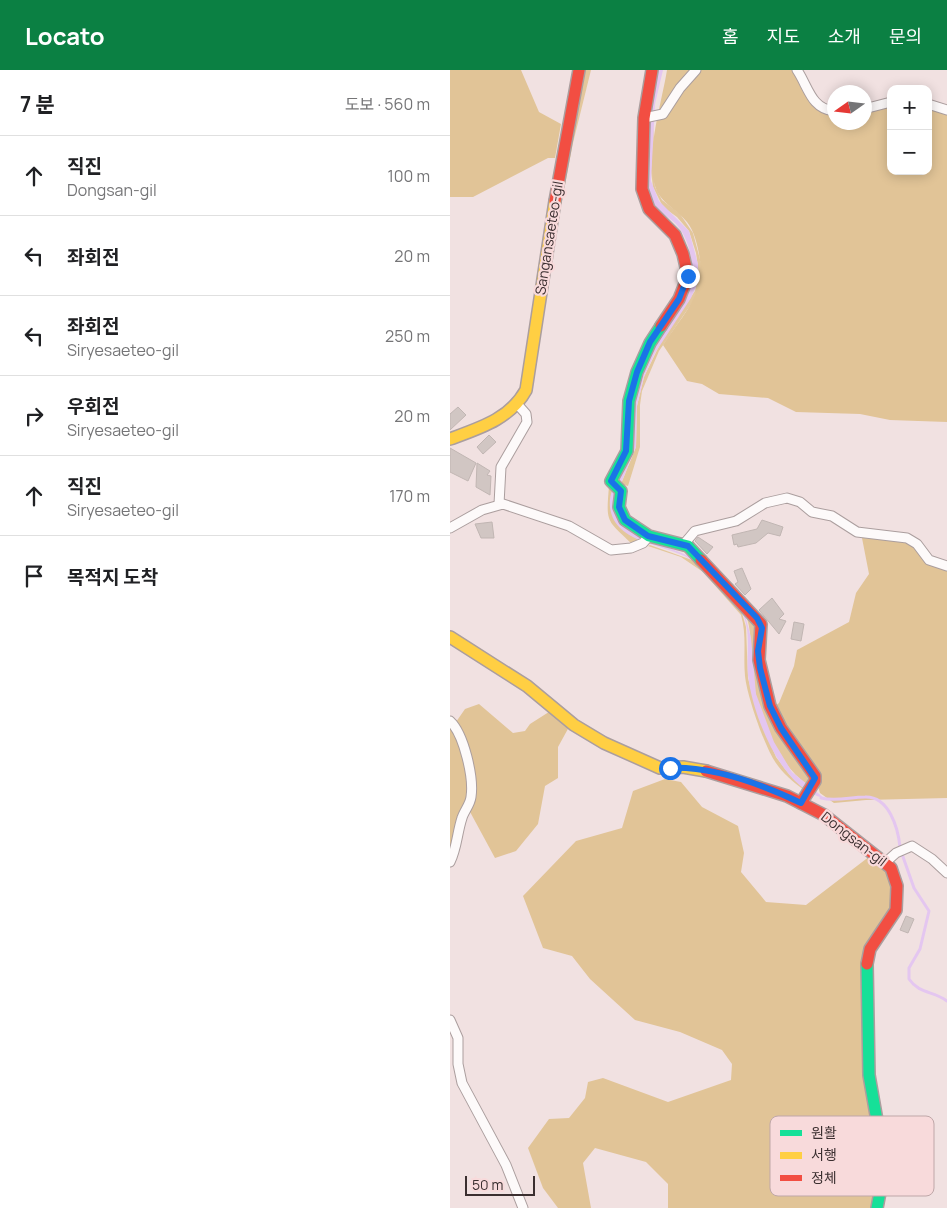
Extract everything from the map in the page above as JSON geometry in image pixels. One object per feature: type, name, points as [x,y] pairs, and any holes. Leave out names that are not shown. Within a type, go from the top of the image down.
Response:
[{"type":"street","name":"Sangansaeteo-gil","points":[[518,405],[527,386],[563,149],[579,70]]},
{"type":"street","points":[[646,540],[622,516],[619,507],[622,492],[612,478],[624,458],[628,444],[629,401],[633,384],[650,342],[676,305],[688,276],[683,254],[675,235],[669,226],[653,214],[644,197],[641,168],[649,118],[652,70]]},
{"type":"street","points":[[649,118],[664,113],[680,88],[696,70]]},
{"type":"street","points":[[797,70],[809,95],[827,110]]},
{"type":"street","points":[[872,107],[887,103]]},
{"type":"street","points":[[932,105],[947,110]]},
{"type":"street","points":[[450,439],[496,420],[518,405],[526,414],[527,422],[501,467],[499,504]]},
{"type":"street","points":[[684,544],[696,531],[736,521],[765,503],[788,498],[800,502],[812,512],[832,516],[857,532],[907,538],[917,544],[929,560],[947,566]]},
{"type":"street","points":[[450,528],[482,510],[499,504],[569,526],[611,550],[631,548],[646,540],[684,544],[699,555],[761,624],[759,660],[767,696],[781,728],[814,774],[807,793]]},
{"type":"street","name":"Dongsan-gil","points":[[450,637],[527,686],[585,732],[630,756],[660,768],[697,768],[807,793],[824,815],[886,862],[896,878],[897,903],[892,917],[870,949],[867,966],[870,1003],[868,1075],[876,1116]]},
{"type":"street","points":[[450,721],[458,729],[463,740],[471,795],[462,818],[456,849],[450,862]]},
{"type":"street","points":[[886,862],[896,853],[912,846],[932,859],[947,873]]},
{"type":"street","points":[[450,1020],[458,1038],[458,1064],[462,1083],[506,1165],[524,1208]]},
{"type":"shaded area","points":[[450,70],[521,70],[539,112],[561,124],[555,158],[548,158],[473,197],[450,197]]},
{"type":"shaded area","points":[[584,70],[591,70],[573,143],[554,242],[569,145]]},
{"type":"shaded area","points":[[658,70],[663,70],[655,104],[651,181],[659,201],[689,231],[698,264],[698,282],[691,298],[655,353],[644,377],[637,406],[636,447],[617,493],[614,510],[619,521],[632,533],[694,558],[744,611],[751,638],[756,694],[774,742],[792,772],[824,798],[809,792],[795,780],[771,748],[762,729],[748,675],[748,634],[741,611],[717,583],[690,559],[642,541],[621,529],[614,519],[610,507],[614,485],[631,451],[634,433],[635,398],[642,373],[657,341],[686,298],[692,276],[690,252],[684,236],[675,223],[656,207],[648,186],[648,135]]},
{"type":"shaded area","points":[[667,70],[799,70],[820,104],[827,107],[827,130],[872,130],[872,105],[887,101],[887,175],[932,175],[932,103],[947,108],[947,422],[890,420],[860,414],[796,412],[768,398],[719,394],[702,384],[687,381],[663,345],[692,302],[700,280],[701,268],[692,229],[683,217],[661,197],[655,186],[652,173],[652,159],[655,128]]},
{"type":"shaded area","points":[[654,121],[653,172],[655,187],[662,200],[680,214],[693,233],[701,263],[701,278],[696,297],[659,351],[642,391],[640,447],[628,486],[621,484],[636,447],[637,406],[644,377],[662,340],[695,291],[699,274],[696,253],[689,231],[677,217],[663,207],[653,187],[651,171]]},
{"type":"shaded area","points":[[609,486],[613,490],[611,507],[615,520],[638,539],[632,544],[617,530],[610,520],[608,514]]},
{"type":"shaded area","points":[[862,538],[903,540],[947,568],[947,798],[866,800],[834,803],[820,793],[817,783],[774,707],[779,703],[794,666],[797,650],[849,622],[856,593],[869,574]]},
{"type":"shaded area","points":[[655,542],[688,550],[706,569],[688,554],[652,543]]},
{"type":"shaded area","points":[[650,545],[692,560],[742,613],[746,627],[748,678],[756,708],[776,757],[789,774],[805,788],[804,790],[777,764],[770,753],[756,720],[745,676],[744,630],[741,615],[703,572],[681,557],[648,546]]},
{"type":"shaded area","points":[[706,569],[721,584],[737,603]]},
{"type":"shaded area","points":[[737,603],[750,617],[758,631],[757,661],[769,708],[783,734],[810,774],[811,779],[808,785],[797,776],[778,752],[764,723],[755,693],[749,626],[744,612]]},
{"type":"shaded area","points":[[479,704],[513,733],[525,731],[530,724],[552,710],[569,727],[558,747],[558,778],[545,786],[538,824],[516,851],[495,858],[469,810],[473,802],[456,722],[465,709]]},
{"type":"shaded area","points":[[450,724],[462,744],[469,796],[450,857]]},
{"type":"shaded area","points":[[665,779],[681,782],[702,807],[738,826],[744,853],[741,872],[766,902],[806,905],[870,856],[886,869],[891,883],[891,907],[866,950],[877,1116],[770,1116],[770,1196],[874,1196],[872,1208],[668,1208],[668,1184],[646,1162],[595,1148],[583,1163],[591,1208],[558,1208],[543,1188],[528,1148],[549,1119],[569,1118],[585,1098],[588,1082],[603,1078],[668,1102],[731,1080],[732,1064],[722,1050],[680,1032],[635,1020],[590,979],[572,956],[543,948],[523,896],[576,841],[622,828],[633,791]]},
{"type":"building","points":[[458,407],[466,415],[450,430],[450,414]]},
{"type":"building","points":[[489,435],[496,442],[483,454],[477,447]]},
{"type":"building","points":[[450,448],[476,463],[468,481],[450,472]]},
{"type":"building","points":[[477,463],[490,471],[487,475],[491,476],[490,495],[476,487]]},
{"type":"building","points":[[762,520],[783,527],[780,536],[768,533],[756,543],[738,547],[737,544],[734,545],[732,535],[757,529]]},
{"type":"building","points":[[492,522],[494,538],[481,538],[475,524]]},
{"type":"building","points":[[698,537],[713,547],[707,554],[695,541]]},
{"type":"building","points":[[742,568],[751,589],[745,595],[735,584],[738,582],[734,571]]},
{"type":"building","points":[[772,598],[784,614],[779,619],[786,621],[779,634],[759,610]]},
{"type":"building","points":[[794,622],[804,624],[801,641],[791,639]]},
{"type":"building","points":[[906,916],[914,919],[908,933],[900,930]]},
{"type":"waterway","points":[[821,798],[865,797],[873,798],[880,802],[891,814],[900,847]]},
{"type":"waterway","points":[[902,854],[914,888],[929,911],[920,949],[909,968],[909,979],[922,990],[947,1001]]},
{"type":"traffic: fast","points":[[661,326],[650,343],[637,372],[629,401],[627,451],[611,481],[621,491],[619,507],[625,520],[649,536],[688,546],[701,560]]},
{"type":"traffic: fast","points":[[867,964],[869,1075],[876,1116]]},
{"type":"traffic: fast","points":[[877,1208],[879,1196]]},
{"type":"traffic: slow","points":[[450,439],[483,426],[503,415],[512,408],[526,390],[555,201]]},
{"type":"traffic: slow","points":[[450,637],[527,686],[574,725],[604,743],[660,768],[683,767],[706,771]]},
{"type":"traffic: jam","points":[[555,201],[579,70]]},
{"type":"traffic: jam","points":[[652,70],[644,118],[642,189],[649,209],[675,235],[683,254],[688,276],[679,299],[661,326]]},
{"type":"traffic: jam","points":[[701,560],[761,624],[759,660],[770,706],[781,728],[815,776],[815,781],[801,803]]},
{"type":"traffic: jam","points":[[706,771],[787,796],[824,815],[891,868],[897,886],[896,910],[870,949],[867,964]]},
{"type":"route","points":[[670,768],[697,768],[727,775],[801,803],[815,781],[814,774],[781,728],[770,706],[760,668],[758,651],[762,628],[757,618],[699,555],[688,546],[648,536],[625,520],[619,507],[621,491],[611,481],[626,451],[629,401],[637,372],[650,342],[679,299],[688,276]]}]
